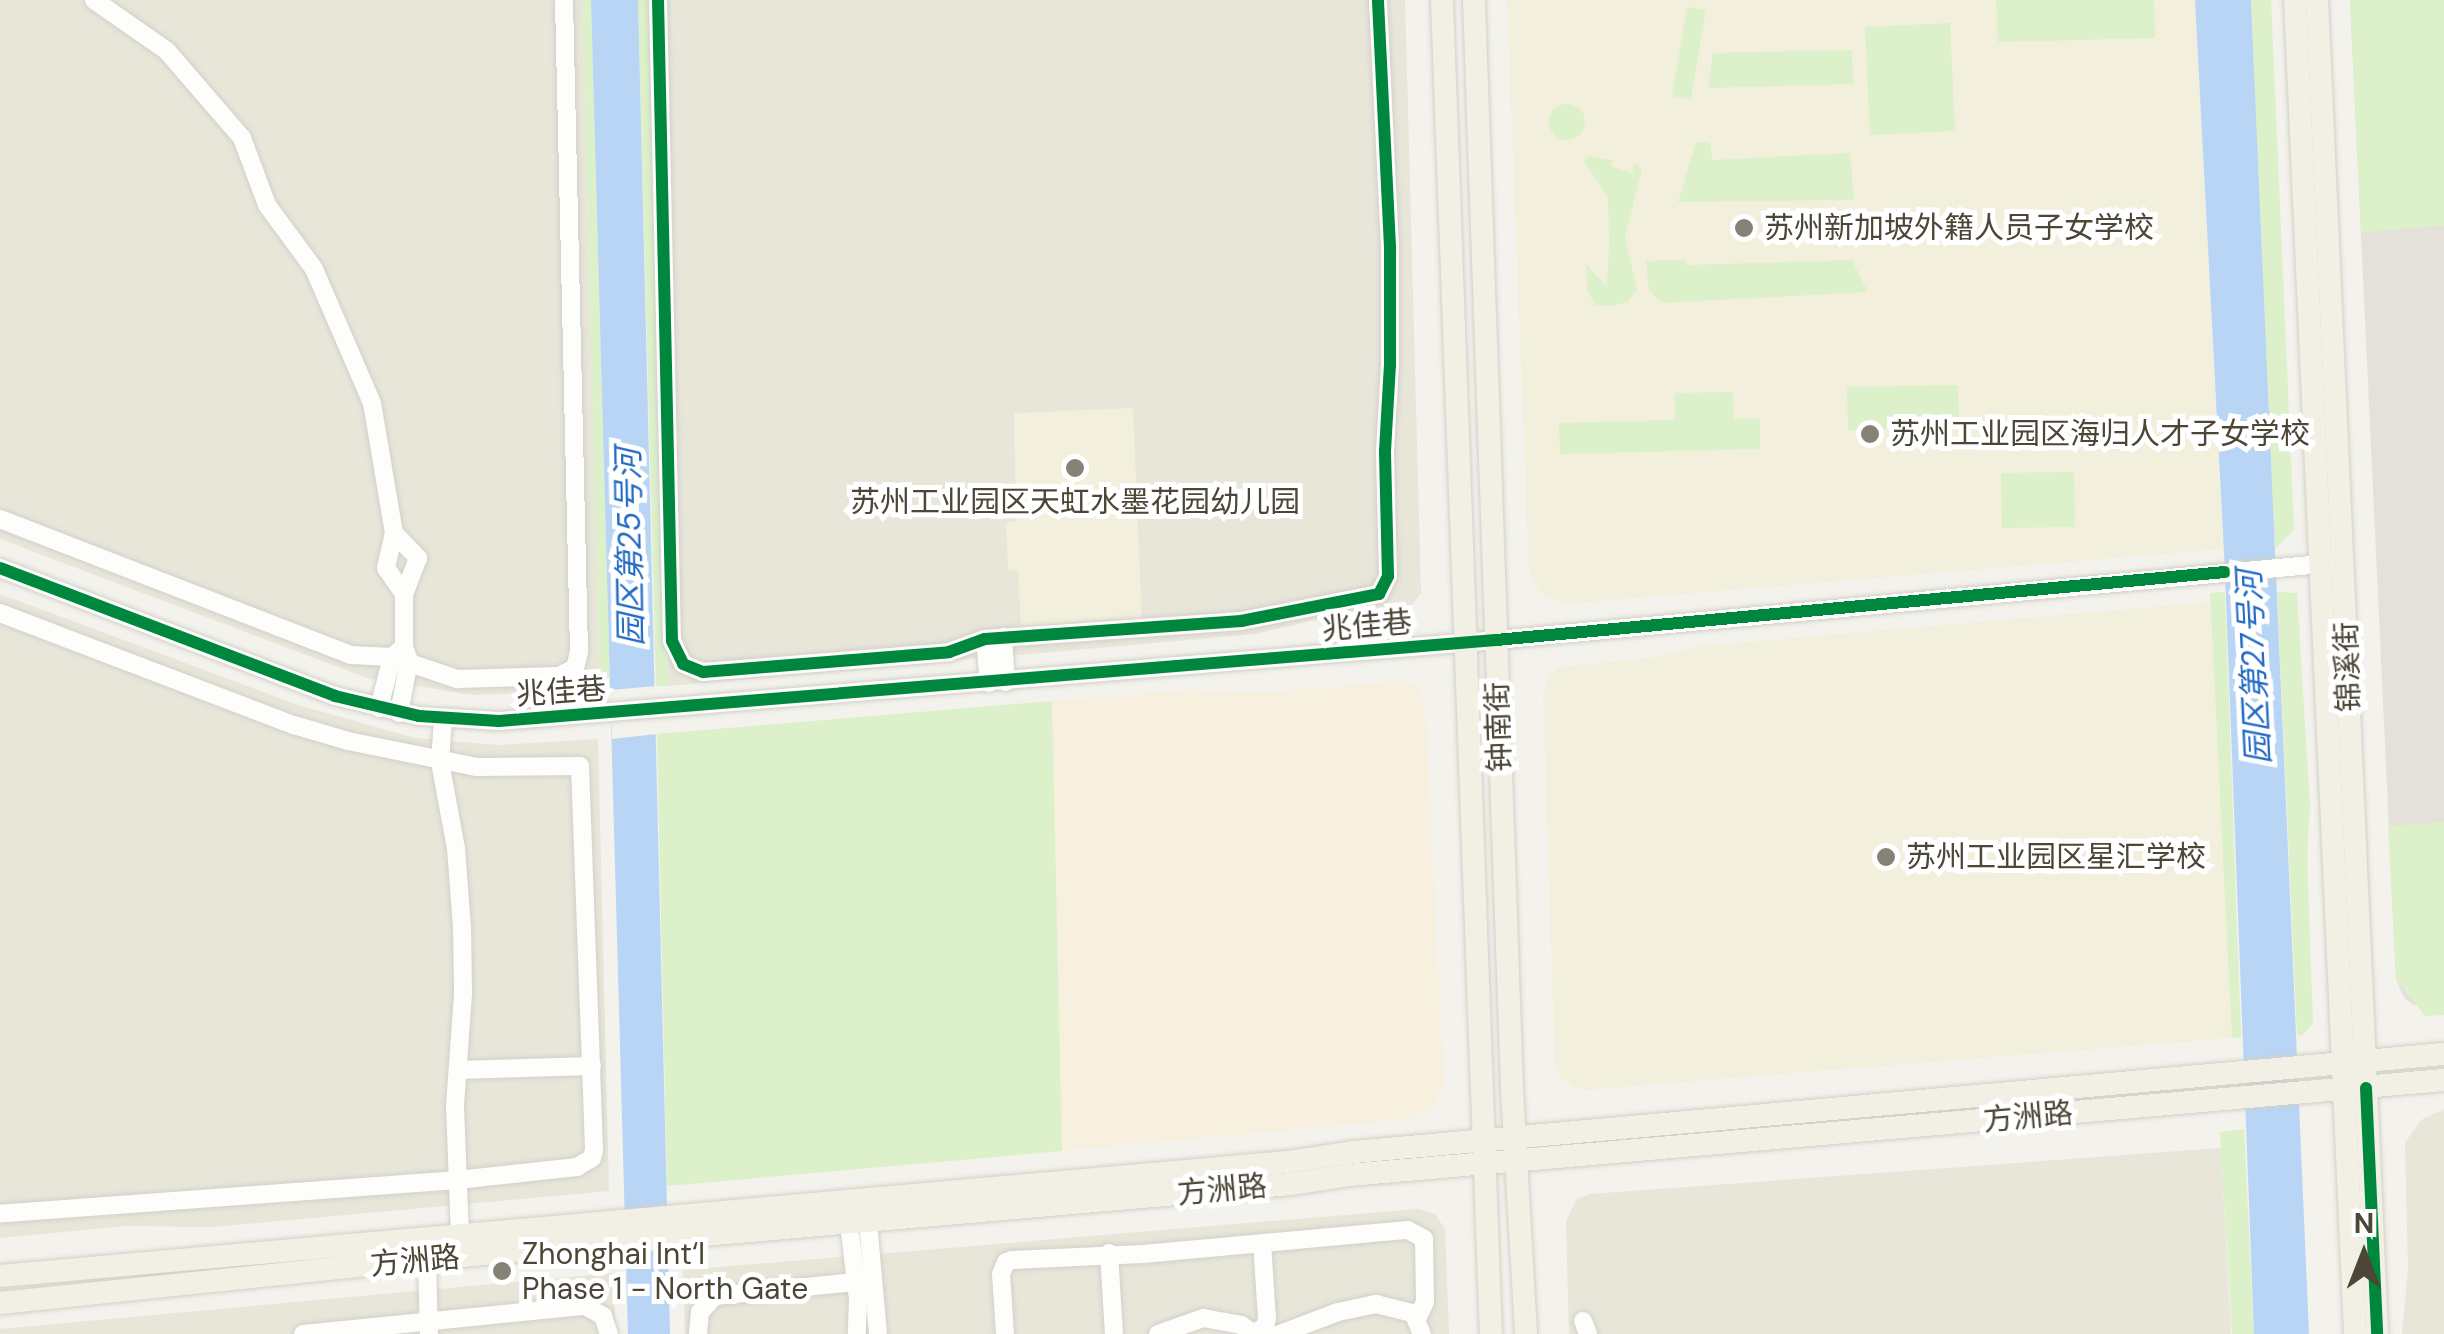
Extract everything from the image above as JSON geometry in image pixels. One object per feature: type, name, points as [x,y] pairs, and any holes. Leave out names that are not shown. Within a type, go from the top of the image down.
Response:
[{"type":"main road","name":"钟南街","points":[[1442,0],[1491,1334]]},
{"type":"main road","name":"钟南街","points":[[1474,0],[1526,1334]]},
{"type":"main road","name":"锦溪街","points":[[2296,0],[2332,563]]},
{"type":"main road","name":"锦溪街","points":[[2317,0],[2332,563],[2355,1089],[2355,1334]]},
{"type":"main road","name":"方洲路","points":[[1518,1151],[2240,1071],[2444,1054]]},
{"type":"main road","name":"方洲路","points":[[0,1302],[427,1260],[668,1228],[1518,1151],[2241,1100],[2444,1080]]},
{"type":"main road","name":"锦溪街","points":[[2355,1089],[2377,1334]]},
{"type":"main road","name":"方洲路","points":[[668,1228],[858,1223],[1484,1154]]},
{"type":"main road","name":"方洲路","points":[[0,1276],[460,1235],[626,1232]]},
{"type":"street","points":[[94,0],[167,52],[242,138],[267,206],[314,269],[372,402],[394,533],[386,568],[404,594]]},
{"type":"street","points":[[0,519],[350,655],[402,655],[456,679],[569,673],[578,661],[564,0]]},
{"type":"street","points":[[658,0],[672,641],[676,657],[703,672],[949,652],[994,638],[1240,621],[1312,604],[1368,599],[1386,586],[1390,247],[1378,0]]},
{"type":"street","points":[[394,533],[418,558],[404,594],[399,713]]},
{"type":"street","name":"兆佳巷","points":[[0,568],[335,696],[399,713],[499,722],[1496,640],[2332,563]]},
{"type":"street","points":[[0,613],[294,725],[440,762],[477,767],[570,763],[582,769],[594,1150],[586,1165],[458,1180],[0,1214]]},
{"type":"street","points":[[994,638],[998,683]]},
{"type":"street","points":[[379,708],[402,655]]},
{"type":"street","points":[[443,719],[440,762],[456,848],[461,908],[460,1235]]},
{"type":"street","points":[[458,1070],[592,1066]]},
{"type":"street","points":[[857,1334],[858,1223]]},
{"type":"street","points":[[858,1223],[878,1334]]},
{"type":"street","points":[[1005,1334],[1001,1274],[1006,1262],[1419,1232],[1424,1240],[1425,1302],[1420,1326]]},
{"type":"street","points":[[1158,1334],[1203,1318],[1241,1325],[1255,1334],[1265,1328],[1262,1243]]},
{"type":"street","points":[[1110,1253],[1114,1334]]},
{"type":"street","points":[[427,1260],[429,1328]]},
{"type":"street","points":[[698,1334],[700,1312],[715,1296],[855,1282]]},
{"type":"street","points":[[1280,1334],[1338,1312],[1376,1304],[1401,1308],[1420,1326]]},
{"type":"street","points":[[303,1334],[429,1328],[584,1306],[603,1316],[609,1334]]},
{"type":"shaded area","points":[[0,0],[582,0],[600,691],[473,695],[367,678],[0,539]]},
{"type":"shaded area","points":[[652,0],[1405,0],[1421,593],[1412,605],[1395,612],[1314,620],[1255,634],[668,686]]},
{"type":"shaded area","points":[[1507,0],[2195,0],[2223,549],[1563,604],[1540,593],[1529,574]]},
{"type":"shaded area","points":[[2350,0],[2444,0],[2444,1007],[2414,1005],[2404,998],[2396,979]]},
{"type":"shaded area","name":"苏州工业园区天虹水墨花园幼儿园","points":[[1133,408],[1142,621],[1021,629],[1018,571],[1008,570],[1006,523],[1016,521],[1014,413]]},
{"type":"shaded area","points":[[0,594],[298,705],[415,738],[498,745],[598,739],[609,1191],[212,1227],[126,1226],[0,1238]]},
{"type":"shaded area","name":"苏州工业园区星汇学校","points":[[2211,602],[2232,1038],[1582,1090],[1561,1079],[1555,1067],[1543,693],[1550,675],[1561,667],[1658,657],[1702,646]]},
{"type":"shaded area","points":[[1398,681],[1416,684],[1425,703],[1444,1083],[1433,1107],[1409,1119],[1062,1151],[1052,701],[1190,690],[1270,692]]},
{"type":"shaded area","points":[[2444,1109],[2444,1334],[2402,1334],[2408,1268],[2405,1143],[2421,1120]]},
{"type":"shaded area","points":[[2221,1148],[2231,1334],[1569,1334],[1566,1221],[1577,1199],[1590,1194]]},
{"type":"shaded area","points":[[1418,1209],[1435,1214],[1445,1229],[1449,1334],[685,1334],[683,1270]]},
{"type":"shaded area","points":[[614,1273],[615,1334],[0,1334],[0,1329]]},
{"type":"green space","points":[[582,0],[591,0],[610,690],[600,691]]},
{"type":"green space","points":[[638,0],[652,0],[668,686],[656,686]]},
{"type":"green space","points":[[1996,0],[2154,0],[2155,38],[1998,42]]},
{"type":"green space","points":[[2251,0],[2271,0],[2294,530],[2275,549]]},
{"type":"green space","points":[[2350,0],[2444,0],[2444,225],[2361,233]]},
{"type":"green space","points":[[1687,7],[1706,10],[1691,99],[1672,96]]},
{"type":"green space","points":[[1950,23],[1955,131],[1870,135],[1865,27]]},
{"type":"green space","points":[[1852,50],[1853,84],[1708,88],[1713,53]]},
{"type":"green space","points":[[1567,104],[1580,109],[1585,122],[1580,135],[1567,140],[1554,135],[1549,122],[1554,109]]},
{"type":"green space","points":[[1696,142],[1710,142],[1712,160],[1850,153],[1854,200],[1678,202]]},
{"type":"green space","points":[[1589,156],[1613,160],[1611,166],[1632,173],[1635,163],[1642,169],[1625,238],[1637,289],[1628,302],[1611,306],[1595,305],[1587,290],[1586,264],[1607,287],[1609,244],[1608,197],[1586,165],[1584,160]]},
{"type":"green space","points":[[1685,260],[1686,265],[1852,260],[1868,292],[1662,303],[1649,291],[1646,261]]},
{"type":"green space","points":[[1958,385],[1959,428],[1848,430],[1847,387]]},
{"type":"green space","points":[[1733,392],[1734,419],[1760,419],[1760,449],[1560,454],[1559,423],[1675,420],[1675,393]]},
{"type":"green space","points":[[2074,472],[2075,527],[2002,528],[2001,473]]},
{"type":"green space","points":[[2225,592],[2241,1037],[2232,1038],[2210,593]]},
{"type":"green space","points":[[2277,592],[2297,593],[2310,806],[2307,856],[2313,1024],[2301,1036],[2297,1035]]},
{"type":"green space","points":[[1052,701],[1062,1151],[667,1186],[657,734]]},
{"type":"green space","points":[[2444,822],[2444,1015],[2425,1016],[2396,979],[2388,826]]},
{"type":"green space","points":[[2244,1129],[2254,1334],[2232,1334],[2220,1132]]},
{"type":"water","name":"园区第25号河","points":[[591,0],[638,0],[670,1334],[628,1334]]},
{"type":"water","name":"园区第27号河","points":[[2195,0],[2251,0],[2309,1334],[2254,1334],[2225,572]]},
{"type":"pier","points":[[656,686],[657,734],[612,739],[610,690]]},
{"type":"cycle path","points":[[658,0],[672,641],[683,664],[703,672],[949,652],[985,639],[1241,621],[1379,594],[1388,576],[1385,451],[1390,247],[1378,0]]},
{"type":"cycle path","points":[[0,568],[335,696],[419,716],[499,721],[1496,640],[2225,572]]},
{"type":"cycle path","points":[[2366,1088],[2377,1334]]},
{"type":"place","name":"苏州新加坡外籍人员子女学校","points":[[1744,228]]},
{"type":"place","name":"苏州工业园区海归人才子女学校","points":[[1870,434]]},
{"type":"place","name":"苏州工业园区天虹水墨花园幼儿园","points":[[1075,468]]},
{"type":"place","name":"苏州工业园区星汇学校","points":[[1886,857]]},
{"type":"place","name":"Zhonghai Int‘l Phase 1 - North Gate","points":[[502,1271]]}]
